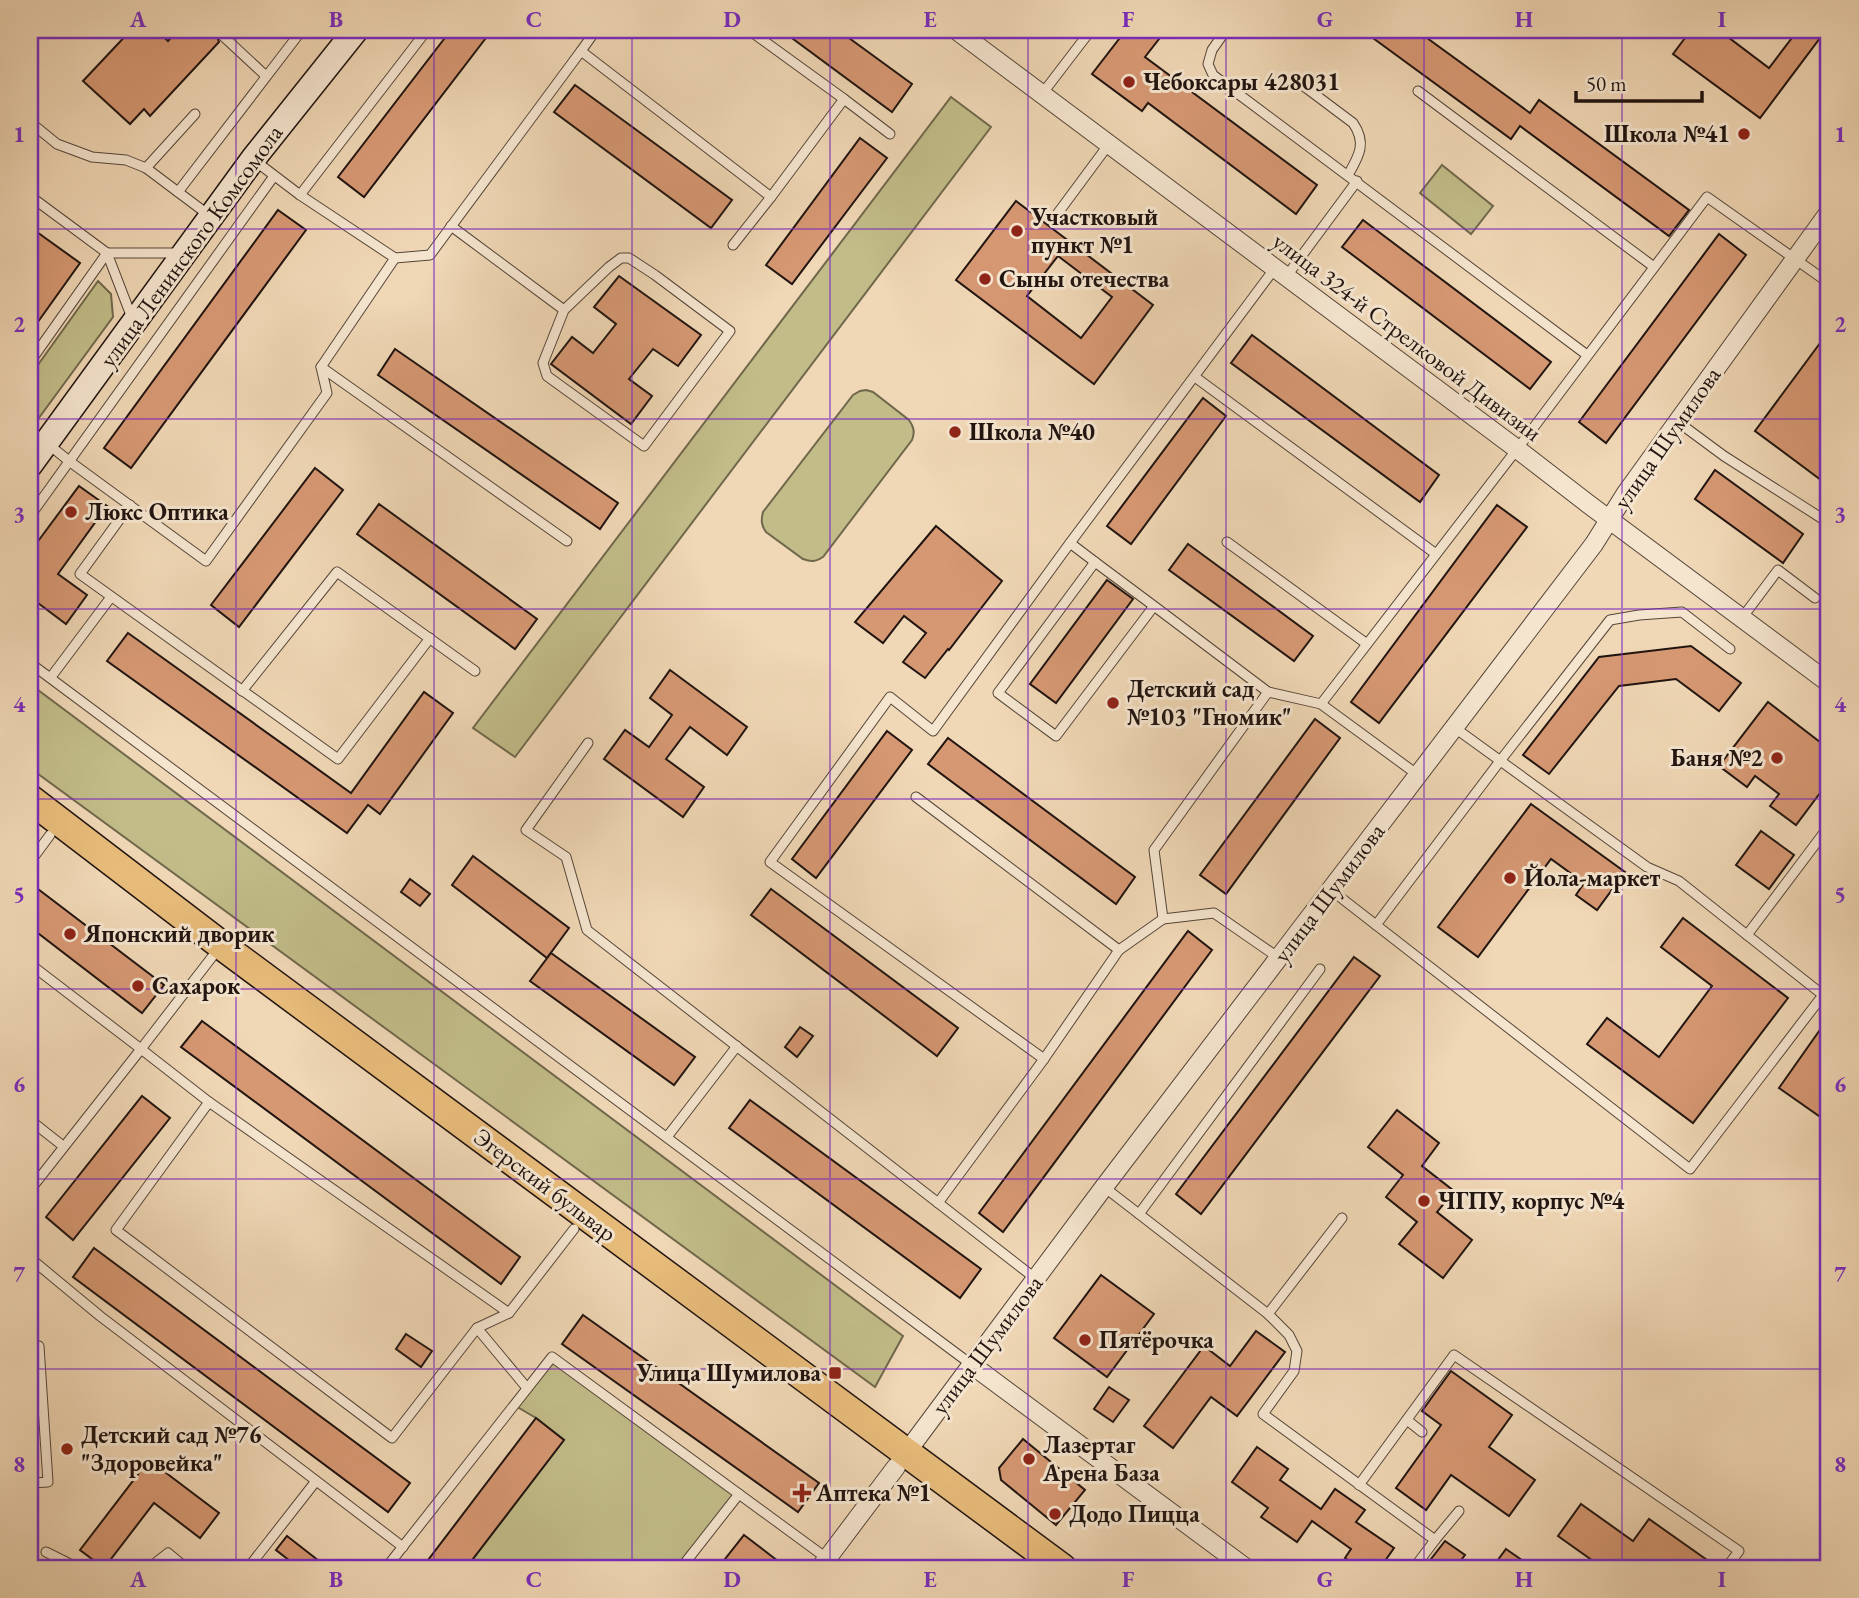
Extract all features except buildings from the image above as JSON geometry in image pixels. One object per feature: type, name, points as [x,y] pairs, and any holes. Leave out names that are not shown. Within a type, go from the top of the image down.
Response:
[{"type":"main road","name":"улица Ленинского Комсомола","points":[[30,466],[253,159],[356,30]]},
{"type":"main road","name":"Эгерский бульвар","points":[[30,799],[217,951]]},
{"type":"main road","name":"Эгерский бульвар","points":[[40,827],[217,951],[901,1460],[1062,1568]]},
{"type":"main road","name":"Эгерский бульвар","points":[[901,1460],[1030,1568]]},
{"type":"street","name":"улица 324-й Стрелковой Дивизии","points":[[956,30],[1829,682]]},
{"type":"street","name":"улица Шумилова","points":[[829,1565],[901,1460],[1035,1279],[1594,544],[1626,493],[1795,258],[1826,223]]},
{"type":"street","points":[[972,1365],[1246,1568]]},
{"type":"lane","points":[[178,192],[302,30]]},
{"type":"lane","points":[[300,195],[427,30]]},
{"type":"lane","points":[[253,159],[300,195],[395,258],[430,255],[596,30]]},
{"type":"lane","points":[[749,30],[890,134]]},
{"type":"lane","points":[[1042,94],[1091,30]]},
{"type":"lane","points":[[1226,30],[1212,50],[1208,64],[1213,75],[1587,355]]},
{"type":"lane","points":[[224,37],[266,76]]},
{"type":"lane","points":[[581,51],[771,197]]},
{"type":"lane","points":[[1301,84],[1353,123],[1358,131],[1361,142],[1358,157],[1348,175]]},
{"type":"lane","points":[[1418,91],[1654,267]]},
{"type":"lane","points":[[733,245],[844,99]]},
{"type":"lane","points":[[146,168],[195,114]]},
{"type":"lane","points":[[30,122],[57,144],[92,157],[126,160],[146,168],[211,217]]},
{"type":"lane","points":[[1052,221],[1109,144]]},
{"type":"lane","points":[[30,516],[274,176]]},
{"type":"lane","points":[[1044,1059],[770,862],[890,697],[933,731],[1195,377],[1357,181]]},
{"type":"lane","points":[[30,196],[107,253],[134,323]]},
{"type":"lane","points":[[1321,704],[1707,197],[1829,283]]},
{"type":"lane","points":[[451,226],[564,310]]},
{"type":"lane","points":[[107,253],[183,253]]},
{"type":"lane","points":[[30,362],[107,253]]},
{"type":"lane","points":[[47,442],[206,561],[327,393],[321,367],[395,258]]},
{"type":"lane","points":[[621,258],[629,258],[730,331],[644,446],[547,376],[543,363],[564,310],[609,267],[621,258]]},
{"type":"lane","points":[[321,367],[567,541]]},
{"type":"lane","points":[[1195,377],[1436,554]]},
{"type":"lane","points":[[1678,422],[1724,456],[1829,523]]},
{"type":"lane","points":[[130,505],[80,574],[338,760],[430,638]]},
{"type":"lane","points":[[1227,542],[1367,644]]},
{"type":"lane","points":[[1070,543],[1268,692],[1321,704],[1419,776]]},
{"type":"lane","points":[[1095,562],[998,693],[1056,736],[1154,606]]},
{"type":"lane","points":[[1742,618],[1778,570],[1815,598]]},
{"type":"lane","points":[[242,691],[337,572],[475,671]]},
{"type":"lane","points":[[51,677],[111,597]]},
{"type":"lane","points":[[1376,925],[1610,620],[1682,612],[1730,649]]},
{"type":"lane","points":[[30,663],[972,1365]]},
{"type":"lane","points":[[1163,919],[1154,850],[1268,692]]},
{"type":"lane","points":[[1331,890],[1690,1169],[1823,995],[1679,881],[1647,867],[1455,729]]},
{"type":"lane","points":[[588,743],[526,830],[566,857],[587,930],[1035,1279]]},
{"type":"lane","points":[[916,797],[1119,950]]},
{"type":"lane","points":[[1747,935],[1829,826]]},
{"type":"lane","points":[[30,862],[40,827]]},
{"type":"lane","points":[[938,1203],[1044,1059],[1119,950],[1163,919],[1214,913],[1279,959]]},
{"type":"lane","points":[[30,1190],[217,951]]},
{"type":"lane","points":[[30,964],[209,1102],[509,1312]]},
{"type":"lane","points":[[1139,1214],[1320,969]]},
{"type":"lane","points":[[667,1137],[737,1046]]},
{"type":"lane","points":[[209,1102],[116,1230],[392,1438],[477,1328],[509,1312],[579,1221]]},
{"type":"lane","points":[[30,1120],[63,1146]]},
{"type":"lane","points":[[1104,1187],[1268,1314],[1289,1335],[1297,1351],[1294,1371],[1263,1414],[1435,1540]]},
{"type":"lane","points":[[1268,1314],[1342,1218]]},
{"type":"lane","points":[[31,1261],[403,1547]]},
{"type":"lane","points":[[477,1328],[527,1388]]},
{"type":"lane","points":[[30,1347],[39,1346],[48,1482],[30,1483]]},
{"type":"lane","points":[[1359,1485],[1454,1355],[1739,1551],[1726,1568]]},
{"type":"lane","points":[[386,1568],[552,1357],[738,1494],[829,1565]]},
{"type":"lane","points":[[1407,1420],[1422,1432]]},
{"type":"lane","points":[[248,1568],[316,1481]]},
{"type":"lane","points":[[681,1568],[738,1494]]},
{"type":"lane","points":[[1414,1568],[1459,1511]]},
{"type":"lane","points":[[46,1552],[78,1568]]},
{"type":"lane","points":[[149,1568],[168,1553],[186,1568]]},
{"type":"shaded area","points":[[951,97],[991,127],[515,757],[473,728]]},
{"type":"shaded area","points":[[1442,165],[1493,206],[1471,234],[1420,193]]},
{"type":"shaded area","points":[[98,281],[111,294],[113,317],[30,430],[30,376]]},
{"type":"shaded area","points":[[866,390],[873,392],[909,420],[914,430],[912,440],[823,557],[808,561],[766,532],[762,522],[763,512],[853,395]]},
{"type":"shaded area","points":[[30,684],[903,1336],[875,1387],[30,768]]},
{"type":"shaded area","points":[[552,1357],[739,1494],[681,1568],[466,1568],[564,1440],[514,1405]]},
{"type":"place","name":"Чебоксары 428031","points":[[1129,82]]},
{"type":"place","name":"Школа №41","points":[[1744,134]]},
{"type":"place","name":"Участковый пункт №1","points":[[1017,231]]},
{"type":"place","name":"Сыны отечества","points":[[985,279]]},
{"type":"place","name":"Школа №40","points":[[955,432]]},
{"type":"place","name":"Люкс Оптика","points":[[71,512]]},
{"type":"place","name":"Детский сад №103 \"Гномик\"","points":[[1113,703]]},
{"type":"place","name":"Баня №2","points":[[1777,758]]},
{"type":"place","name":"Йола-маркет","points":[[1510,878]]},
{"type":"place","name":"Японский дворик","points":[[70,934]]},
{"type":"place","name":"Сахарок","points":[[138,986]]},
{"type":"place","name":"ЧГПУ, корпус №4","points":[[1424,1201]]},
{"type":"place","name":"Пятёрочка","points":[[1085,1340]]},
{"type":"place","name":"Улица Шумилова","points":[[835,1373]]},
{"type":"place","name":"Детский сад №76 \"Здоровейка\"","points":[[67,1449]]},
{"type":"place","name":"Лазертаг Арена База","points":[[1029,1459]]},
{"type":"place","name":"Аптека №1","points":[[802,1493]]},
{"type":"place","name":"Додо Пицца","points":[[1055,1514]]}]
